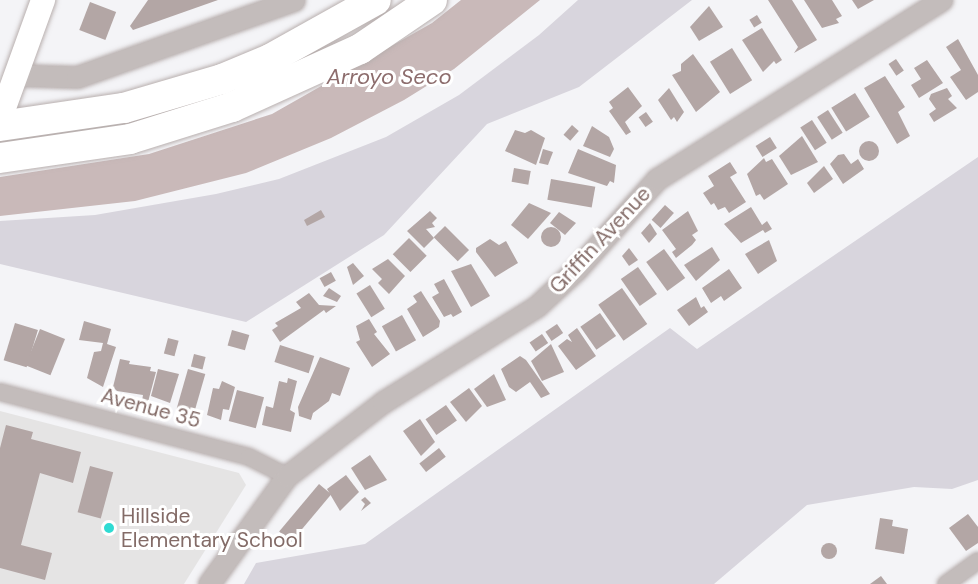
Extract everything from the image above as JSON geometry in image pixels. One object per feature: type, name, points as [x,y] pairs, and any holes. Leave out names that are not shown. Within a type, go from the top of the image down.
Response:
[{"type":"highway","points":[[2,116],[124,108],[222,79],[270,59],[376,0]]},
{"type":"highway","points":[[0,158],[130,139],[232,107],[360,49],[432,0]]},
{"type":"main road","points":[[2,116],[44,0]]},
{"type":"street","points":[[15,75],[77,77],[294,0]]},
{"type":"street","name":"Griffin Avenue","points":[[210,584],[287,476],[383,402],[537,306],[578,269],[657,179],[941,0]]},
{"type":"street","name":"Avenue 35","points":[[0,392],[249,457],[287,476]]},
{"type":"street","points":[[946,584],[978,561]]},
{"type":"shaded area","points":[[578,0],[692,0],[579,87],[487,124],[384,235],[246,322],[0,264],[0,221],[95,215],[216,194],[279,179],[386,137],[459,95],[539,35]]},
{"type":"shaded area","points":[[978,157],[978,480],[952,489],[914,487],[807,505],[714,584],[244,584],[256,563],[365,544],[670,328],[697,349]]},
{"type":"shaded area","name":"Hillside Elementary School","points":[[0,411],[239,473],[246,485],[184,584],[0,584]]},
{"type":"water","name":"Arroyo Seco","points":[[461,0],[540,0],[454,69],[404,100],[331,138],[246,173],[135,201],[0,216],[0,177],[149,154],[272,114],[432,23]]},
{"type":"building","points":[[148,0],[218,0],[133,30],[130,26]]},
{"type":"building","points":[[768,0],[792,0],[817,40],[794,53],[798,47]]},
{"type":"building","points":[[804,0],[832,0],[842,16],[836,19],[839,23],[822,28]]},
{"type":"building","points":[[852,0],[874,0],[858,9]]},
{"type":"building","points":[[90,2],[116,12],[105,40],[79,30]]},
{"type":"building","points":[[709,6],[723,27],[699,41],[690,27]]},
{"type":"building","points":[[757,15],[762,23],[754,27],[749,20]]},
{"type":"building","points":[[762,28],[782,60],[776,64],[774,61],[763,72],[742,40]]},
{"type":"building","points":[[958,39],[978,75],[978,92],[966,100],[950,77],[961,70],[946,47]]},
{"type":"building","points":[[732,48],[752,80],[730,94],[710,62]]},
{"type":"building","points":[[693,54],[720,92],[696,112],[672,75],[681,71],[681,64]]},
{"type":"building","points":[[896,59],[904,71],[896,76],[889,64]]},
{"type":"building","points":[[927,60],[943,83],[919,98],[911,85],[921,79],[914,68]]},
{"type":"building","points":[[885,76],[905,107],[898,112],[910,136],[897,144],[864,88]]},
{"type":"building","points":[[628,87],[642,106],[625,122],[631,132],[626,135],[609,111],[613,108],[609,102]]},
{"type":"building","points":[[669,88],[684,112],[677,122],[674,117],[671,120],[658,100]]},
{"type":"building","points":[[947,88],[952,96],[948,99],[957,108],[934,122],[929,114],[936,109],[929,99],[931,94]]},
{"type":"building","points":[[855,93],[870,117],[846,132],[831,108]]},
{"type":"building","points":[[828,110],[843,133],[832,140],[817,117]]},
{"type":"building","points":[[646,112],[653,122],[646,127],[639,117]]},
{"type":"building","points":[[812,120],[827,143],[815,150],[800,128]]},
{"type":"building","points":[[572,125],[579,131],[570,141],[563,135]]},
{"type":"building","points":[[592,126],[609,137],[614,149],[610,157],[583,146]]},
{"type":"building","points":[[515,130],[525,133],[531,130],[545,138],[536,165],[505,151]]},
{"type":"building","points":[[802,136],[818,162],[791,175],[779,156]]},
{"type":"building","points":[[770,137],[777,148],[762,157],[756,146]]},
{"type":"building","points":[[865,141],[873,141],[879,147],[879,155],[873,161],[865,161],[859,155],[859,147]]},
{"type":"building","points":[[543,149],[553,152],[548,165],[539,163]]},
{"type":"building","points":[[578,149],[616,165],[614,183],[610,181],[607,186],[568,173]]},
{"type":"building","points":[[844,154],[851,164],[858,159],[864,169],[843,184],[830,164],[838,155]]},
{"type":"building","points":[[764,158],[766,162],[772,159],[788,184],[764,200],[760,194],[756,196],[747,174]]},
{"type":"building","points":[[730,162],[737,173],[730,177],[746,202],[729,213],[725,207],[718,210],[714,203],[711,205],[703,193],[714,186],[708,176]]},
{"type":"building","points":[[824,166],[833,179],[814,193],[807,183]]},
{"type":"building","points":[[514,168],[531,171],[528,185],[512,182]]},
{"type":"building","points":[[551,179],[595,187],[592,207],[547,200]]},
{"type":"building","points":[[529,203],[551,213],[528,239],[511,225]]},
{"type":"building","points":[[665,205],[674,213],[661,228],[652,220]]},
{"type":"building","points":[[751,207],[762,225],[767,221],[772,229],[765,233],[763,230],[741,243],[724,224]]},
{"type":"building","points":[[321,210],[325,217],[307,226],[304,220]]},
{"type":"building","points":[[430,211],[437,218],[432,223],[435,227],[426,229],[434,238],[424,248],[407,231]]},
{"type":"building","points":[[688,211],[698,231],[692,235],[696,240],[676,258],[672,252],[676,249],[662,230]]},
{"type":"building","points":[[559,212],[576,223],[565,235],[550,223]]},
{"type":"building","points":[[650,223],[657,234],[649,243],[641,233]]},
{"type":"building","points":[[445,226],[469,250],[458,261],[434,237]]},
{"type":"building","points":[[551,227],[558,230],[561,237],[558,244],[551,247],[544,244],[541,237],[544,230]]},
{"type":"building","points":[[409,238],[427,256],[410,272],[393,254]]},
{"type":"building","points":[[490,239],[499,245],[506,241],[518,263],[495,277],[476,252],[476,248]]},
{"type":"building","points":[[769,240],[777,261],[758,274],[745,254]]},
{"type":"building","points":[[712,247],[720,260],[696,281],[684,265]]},
{"type":"building","points":[[629,248],[638,260],[629,266],[622,256]]},
{"type":"building","points":[[664,249],[685,278],[667,291],[646,262]]},
{"type":"building","points":[[388,259],[405,276],[389,294],[378,283],[382,279],[372,269]]},
{"type":"building","points":[[353,263],[364,276],[353,285],[347,267]]},
{"type":"building","points":[[471,264],[490,296],[471,307],[451,271]]},
{"type":"building","points":[[638,267],[657,294],[640,306],[621,279]]},
{"type":"building","points":[[729,269],[742,288],[724,301],[721,296],[711,303],[702,288]]},
{"type":"building","points":[[331,272],[336,281],[324,287],[320,278]]},
{"type":"building","points":[[444,279],[462,312],[453,317],[451,314],[444,317],[432,297],[439,293],[434,284]]},
{"type":"building","points":[[370,285],[385,309],[371,317],[356,293]]},
{"type":"building","points":[[329,288],[341,296],[337,302],[323,296]]},
{"type":"building","points":[[622,288],[647,324],[623,341],[598,305]]},
{"type":"building","points":[[421,291],[440,321],[439,327],[423,337],[407,309],[417,302],[413,296]]},
{"type":"building","points":[[309,293],[319,305],[336,306],[326,313],[324,310],[280,342],[272,330],[278,326],[275,323],[301,308],[296,302]]},
{"type":"building","points":[[696,297],[701,308],[704,306],[708,312],[689,326],[677,310]]},
{"type":"building","points":[[600,313],[616,336],[596,350],[580,327]]},
{"type":"building","points":[[402,315],[416,340],[396,352],[382,326]]},
{"type":"building","points":[[369,319],[377,332],[374,334],[390,354],[372,367],[356,342],[360,340],[356,326]]},
{"type":"building","points":[[84,321],[111,329],[107,344],[116,347],[103,387],[87,378],[94,352],[101,351],[103,343],[79,340]]},
{"type":"building","points":[[15,323],[38,330],[27,367],[4,360]]},
{"type":"building","points":[[557,324],[563,333],[552,341],[545,332]]},
{"type":"building","points":[[577,328],[596,356],[576,370],[558,346],[567,339],[572,342],[568,335]]},
{"type":"building","points":[[40,329],[65,339],[50,375],[25,365]]},
{"type":"building","points":[[232,330],[249,335],[245,350],[228,345]]},
{"type":"building","points":[[542,334],[548,343],[536,352],[530,342]]},
{"type":"building","points":[[168,338],[179,341],[174,356],[164,353]]},
{"type":"building","points":[[551,344],[564,372],[542,381],[531,361]]},
{"type":"building","points":[[280,345],[314,356],[309,373],[274,362]]},
{"type":"building","points":[[194,354],[206,357],[202,370],[191,367]]},
{"type":"building","points":[[520,356],[526,360],[550,394],[541,398],[530,382],[516,392],[509,387],[501,369]]},
{"type":"building","points":[[320,357],[350,368],[340,396],[332,393],[329,401],[313,413],[311,420],[299,416],[298,407]]},
{"type":"building","points":[[120,359],[130,361],[129,364],[151,367],[150,371],[156,372],[148,402],[142,401],[143,395],[117,391],[113,387]]},
{"type":"building","points":[[158,369],[179,374],[170,403],[151,396]]},
{"type":"building","points":[[188,369],[205,374],[194,413],[177,408]]},
{"type":"building","points":[[494,374],[506,400],[487,407],[474,389]]},
{"type":"building","points":[[288,378],[297,381],[290,410],[295,413],[291,432],[262,425],[266,406],[273,408],[279,381],[287,383]]},
{"type":"building","points":[[222,381],[235,387],[229,410],[223,409],[221,420],[207,415],[213,388],[219,389]]},
{"type":"building","points":[[469,388],[482,406],[466,422],[450,402]]},
{"type":"building","points":[[237,390],[264,397],[256,428],[229,421]]},
{"type":"building","points":[[446,405],[457,421],[436,435],[426,419]]},
{"type":"building","points":[[420,419],[435,442],[421,456],[403,431]]},
{"type":"building","points":[[6,425],[33,432],[31,439],[81,452],[73,483],[40,473],[21,545],[52,553],[45,580],[0,568],[0,448]]},
{"type":"building","points":[[439,448],[446,457],[426,472],[419,463]]},
{"type":"building","points":[[370,455],[387,480],[365,490],[351,468]]},
{"type":"building","points":[[90,466],[113,472],[101,519],[78,512]]},
{"type":"building","points":[[346,475],[359,492],[340,511],[327,489]]},
{"type":"building","points":[[319,484],[331,494],[291,542],[279,531]]},
{"type":"building","points":[[365,497],[371,503],[361,511],[365,504],[361,500]]},
{"type":"building","points":[[968,514],[978,527],[978,543],[966,551],[949,528]]},
{"type":"building","points":[[880,518],[893,520],[892,526],[908,529],[904,554],[875,549]]},
{"type":"building","points":[[826,543],[832,543],[837,551],[835,557],[826,559],[821,554],[821,548]]},
{"type":"building","points":[[881,576],[887,584],[870,584]]},
{"type":"place","name":"Hillside Elementary School","points":[[109,528]]}]
